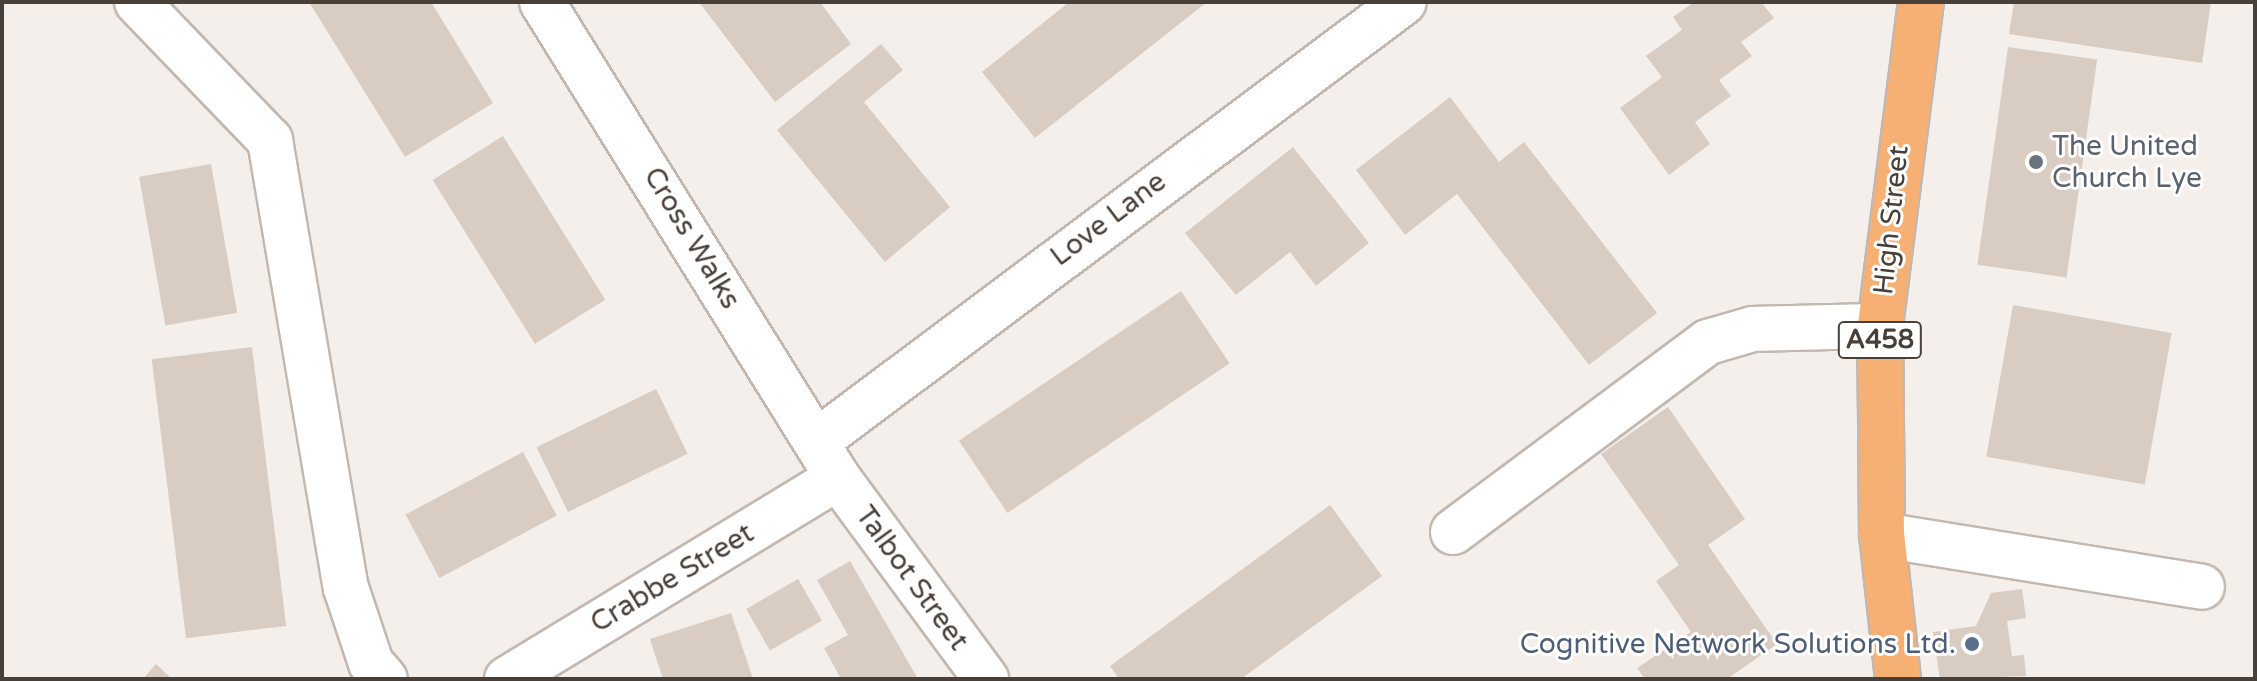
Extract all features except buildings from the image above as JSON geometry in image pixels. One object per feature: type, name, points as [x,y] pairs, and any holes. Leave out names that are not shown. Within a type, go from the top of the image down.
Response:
[{"type":"highway","name":"High Street","points":[[1898,679],[1882,535],[1880,326],[1921,2]]},
{"type":"street","points":[[137,2],[270,140],[346,588],[371,663],[385,679]]},
{"type":"street","name":"Cross Walks","points":[[542,2],[827,460]]},
{"type":"street","name":"Love Lane","points":[[827,460],[1404,2]]},
{"type":"street","points":[[1453,532],[1708,342],[1753,329],[1880,326]]},
{"type":"street","name":"Crabbe Street","points":[[507,679],[827,460]]},
{"type":"street","name":"Talbot Street","points":[[827,460],[986,679]]},
{"type":"street","points":[[1882,535],[2202,587]]},
{"type":"place","name":"The United Church Lye","points":[[2036,162]]},
{"type":"place","name":"Cognitive Network Solutions Ltd.","points":[[1972,644]]}]
